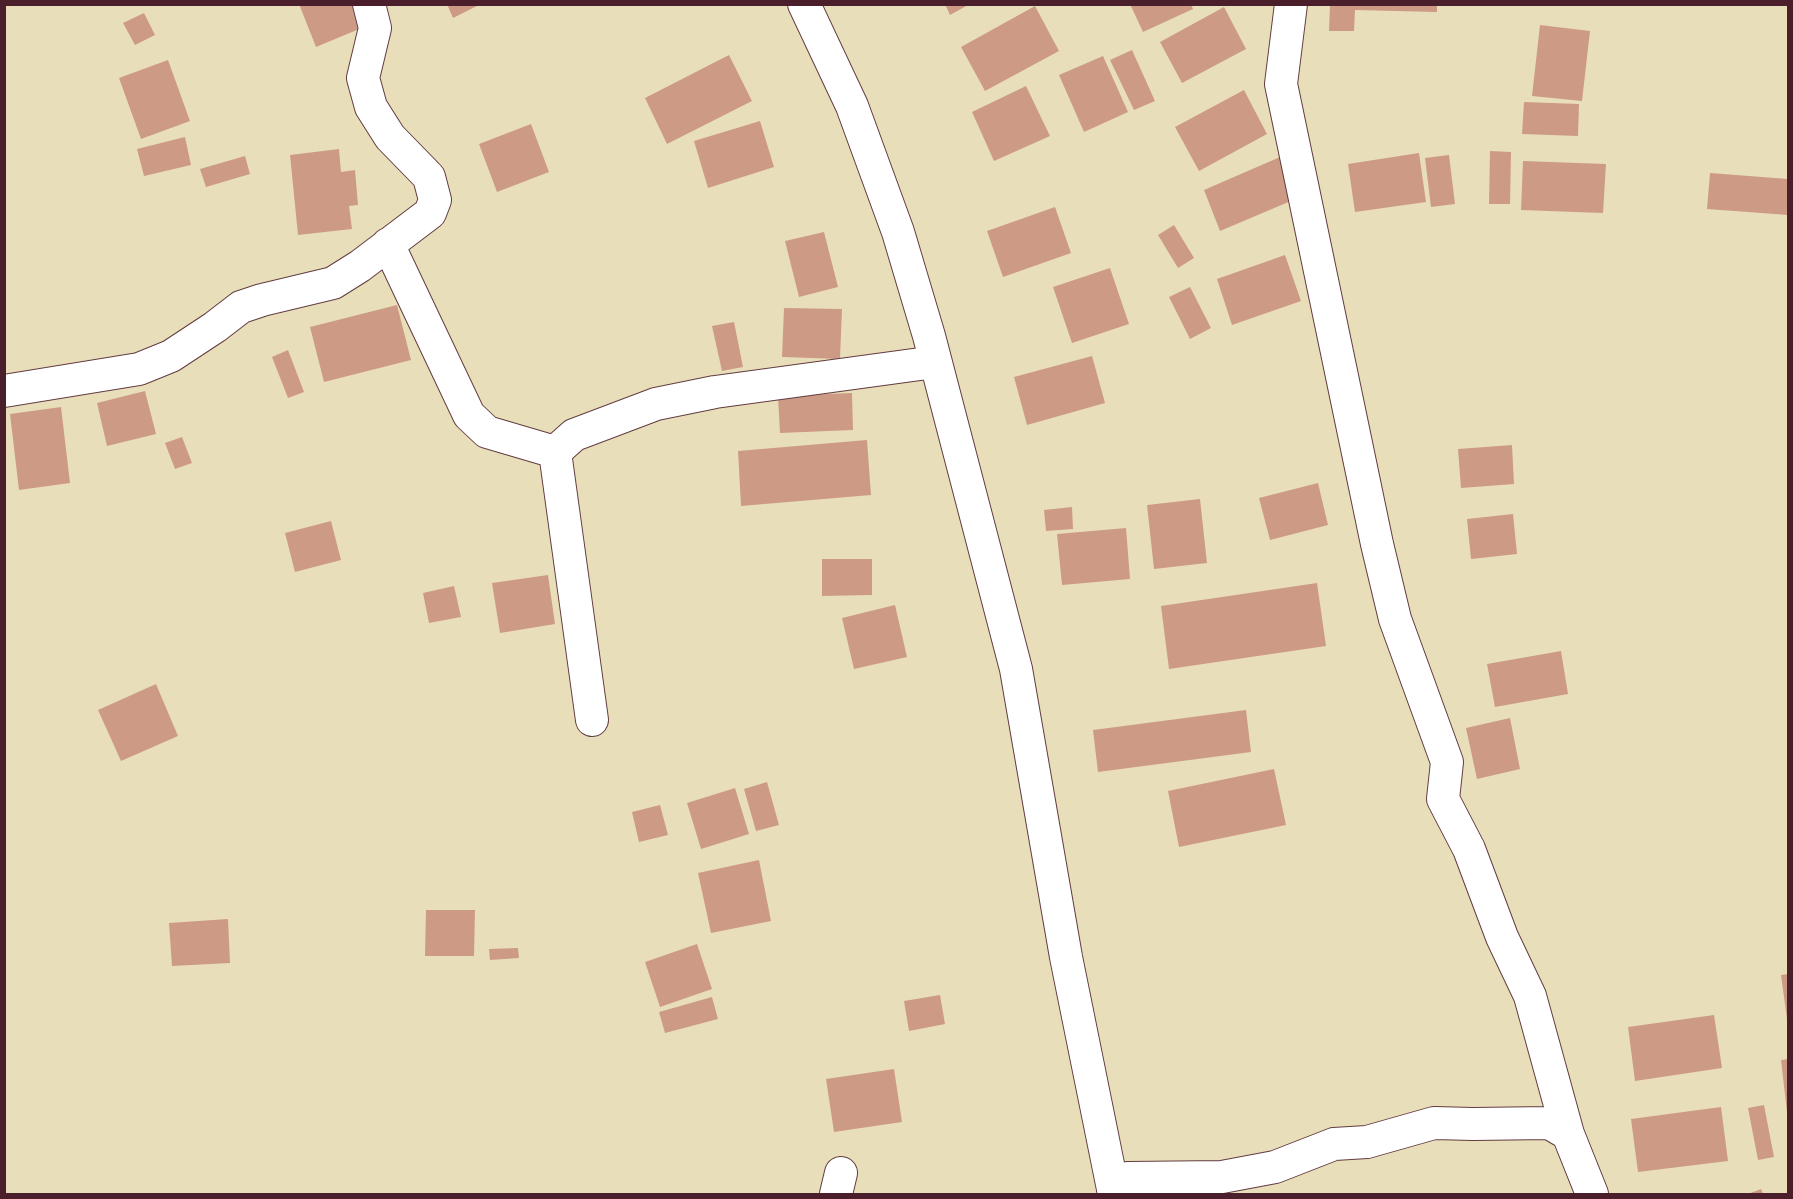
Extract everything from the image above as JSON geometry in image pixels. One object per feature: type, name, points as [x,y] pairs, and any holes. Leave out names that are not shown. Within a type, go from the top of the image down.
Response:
[{"type":"street","points":[[4,391],[139,369],[171,356],[241,307],[333,283],[430,213],[435,200],[429,177],[390,137],[370,107],[363,78],[375,28],[369,4]]},
{"type":"street","points":[[804,4],[856,116],[898,232],[935,362],[1016,669],[1066,957],[1113,1187],[1129,1178],[1222,1177],[1275,1167],[1334,1144],[1367,1142],[1434,1123],[1549,1123],[1568,1134]]},
{"type":"street","points":[[1292,4],[1281,84],[1377,544],[1395,619],[1447,762],[1443,799],[1469,849],[1502,936],[1530,996],[1568,1134],[1592,1194]]},
{"type":"street","points":[[388,244],[469,415],[487,432],[555,452]]},
{"type":"street","points":[[555,452],[574,435],[656,404],[715,392],[935,362]]},
{"type":"street","points":[[555,452],[592,720]]},
{"type":"building","points":[[299,4],[355,4],[364,27],[316,47]]},
{"type":"building","points":[[447,4],[481,4],[453,18]]},
{"type":"building","points":[[945,4],[970,4],[950,15]]},
{"type":"building","points":[[1130,4],[1191,4],[1193,9],[1143,32]]},
{"type":"building","points":[[1330,4],[1437,4],[1437,12],[1355,10],[1354,31],[1329,31]]},
{"type":"building","points":[[1035,6],[1059,51],[985,91],[961,47]]},
{"type":"building","points":[[1224,7],[1246,49],[1182,83],[1160,42]]},
{"type":"building","points":[[144,13],[155,35],[135,45],[123,23]]},
{"type":"building","points":[[1540,25],[1590,31],[1582,101],[1532,96]]},
{"type":"building","points":[[1132,50],[1155,101],[1134,110],[1110,60]]},
{"type":"building","points":[[729,55],[752,101],[667,144],[645,98]]},
{"type":"building","points":[[1103,56],[1128,112],[1084,132],[1059,75]]},
{"type":"building","points":[[168,60],[190,121],[141,139],[119,78]]},
{"type":"building","points":[[1026,86],[1050,136],[994,161],[972,112]]},
{"type":"building","points":[[1244,90],[1267,134],[1199,171],[1175,127]]},
{"type":"building","points":[[1524,102],[1579,104],[1578,136],[1522,134]]},
{"type":"building","points":[[760,121],[774,167],[708,188],[694,141]]},
{"type":"building","points":[[531,124],[549,172],[497,192],[479,144]]},
{"type":"building","points":[[185,137],[191,165],[144,176],[137,149]]},
{"type":"building","points":[[339,149],[341,172],[355,170],[358,205],[349,206],[352,229],[298,235],[290,155]]},
{"type":"building","points":[[1490,151],[1511,152],[1510,204],[1489,204]]},
{"type":"building","points":[[1419,153],[1426,202],[1355,212],[1348,164]]},
{"type":"building","points":[[1449,155],[1455,204],[1431,207],[1425,158]]},
{"type":"building","points":[[245,156],[250,174],[206,187],[200,169]]},
{"type":"building","points":[[1280,157],[1298,198],[1220,231],[1204,190]]},
{"type":"building","points":[[1523,161],[1606,164],[1603,213],[1521,210]]},
{"type":"building","points":[[1710,173],[1788,179],[1788,215],[1707,209]]},
{"type":"building","points":[[1055,207],[1071,253],[1003,277],[987,231]]},
{"type":"building","points":[[1174,225],[1194,258],[1178,268],[1158,235]]},
{"type":"building","points":[[824,232],[838,287],[799,297],[785,241]]},
{"type":"building","points":[[1285,255],[1301,301],[1232,325],[1217,279]]},
{"type":"building","points":[[1110,268],[1129,324],[1072,343],[1053,287]]},
{"type":"building","points":[[1190,287],[1211,328],[1190,339],[1169,297]]},
{"type":"building","points":[[397,305],[411,360],[324,382],[310,327]]},
{"type":"building","points":[[784,308],[842,309],[840,359],[782,357]]},
{"type":"building","points":[[734,322],[743,367],[722,371],[712,326]]},
{"type":"building","points":[[288,350],[304,392],[288,398],[272,357]]},
{"type":"building","points":[[1092,356],[1105,403],[1027,425],[1014,377]]},
{"type":"building","points":[[145,391],[156,434],[107,446],[97,403]]},
{"type":"building","points":[[852,393],[853,430],[780,433],[778,396]]},
{"type":"building","points":[[61,407],[70,483],[19,490],[10,414]]},
{"type":"building","points":[[182,437],[192,463],[175,469],[165,443]]},
{"type":"building","points":[[867,440],[871,495],[741,506],[738,451]]},
{"type":"building","points":[[1512,445],[1514,484],[1461,488],[1458,449]]},
{"type":"building","points":[[1318,483],[1328,525],[1270,540],[1259,498]]},
{"type":"building","points":[[1200,499],[1207,563],[1154,569],[1147,505]]},
{"type":"building","points":[[1072,507],[1073,529],[1046,531],[1044,510]]},
{"type":"building","points":[[1513,514],[1517,554],[1471,559],[1467,519]]},
{"type":"building","points":[[331,521],[341,560],[295,572],[285,533]]},
{"type":"building","points":[[1126,528],[1130,579],[1062,585],[1057,534]]},
{"type":"building","points":[[822,559],[872,559],[872,595],[822,596]]},
{"type":"building","points":[[548,575],[555,624],[500,633],[492,583]]},
{"type":"building","points":[[1317,583],[1326,646],[1169,669],[1161,606]]},
{"type":"building","points":[[454,586],[461,617],[429,623],[423,593]]},
{"type":"building","points":[[895,605],[907,657],[854,669],[842,618]]},
{"type":"building","points":[[1561,651],[1568,694],[1495,707],[1487,664]]},
{"type":"building","points":[[156,684],[178,736],[121,761],[98,710]]},
{"type":"building","points":[[1246,710],[1251,752],[1098,772],[1093,730]]},
{"type":"building","points":[[1510,718],[1520,769],[1477,779],[1466,728]]},
{"type":"building","points":[[1274,769],[1286,825],[1179,847],[1168,791]]},
{"type":"building","points":[[767,782],[779,825],[756,831],[744,789]]},
{"type":"building","points":[[735,788],[749,834],[701,849],[687,803]]},
{"type":"building","points":[[660,805],[668,835],[639,842],[632,812]]},
{"type":"building","points":[[759,860],[771,921],[711,933],[698,873]]},
{"type":"building","points":[[426,910],[475,910],[474,956],[425,956]]},
{"type":"building","points":[[228,919],[230,963],[172,966],[169,923]]},
{"type":"building","points":[[697,944],[712,989],[660,1007],[645,962]]},
{"type":"building","points":[[518,948],[519,958],[490,960],[489,949]]},
{"type":"building","points":[[1788,974],[1788,1019],[1787,1019],[1781,975]]},
{"type":"building","points":[[940,995],[945,1024],[909,1031],[904,1001]]},
{"type":"building","points":[[712,997],[718,1019],[665,1033],[659,1012]]},
{"type":"building","points":[[1714,1015],[1722,1068],[1635,1081],[1628,1027]]},
{"type":"building","points":[[1788,1059],[1788,1112],[1787,1112],[1781,1060]]},
{"type":"building","points":[[894,1069],[902,1122],[834,1132],[826,1079]]},
{"type":"building","points":[[1764,1105],[1774,1157],[1758,1160],[1748,1108]]},
{"type":"building","points":[[1721,1107],[1728,1161],[1638,1172],[1631,1119]]},
{"type":"building","points":[[1761,1189],[1763,1194],[1748,1194]]}]
